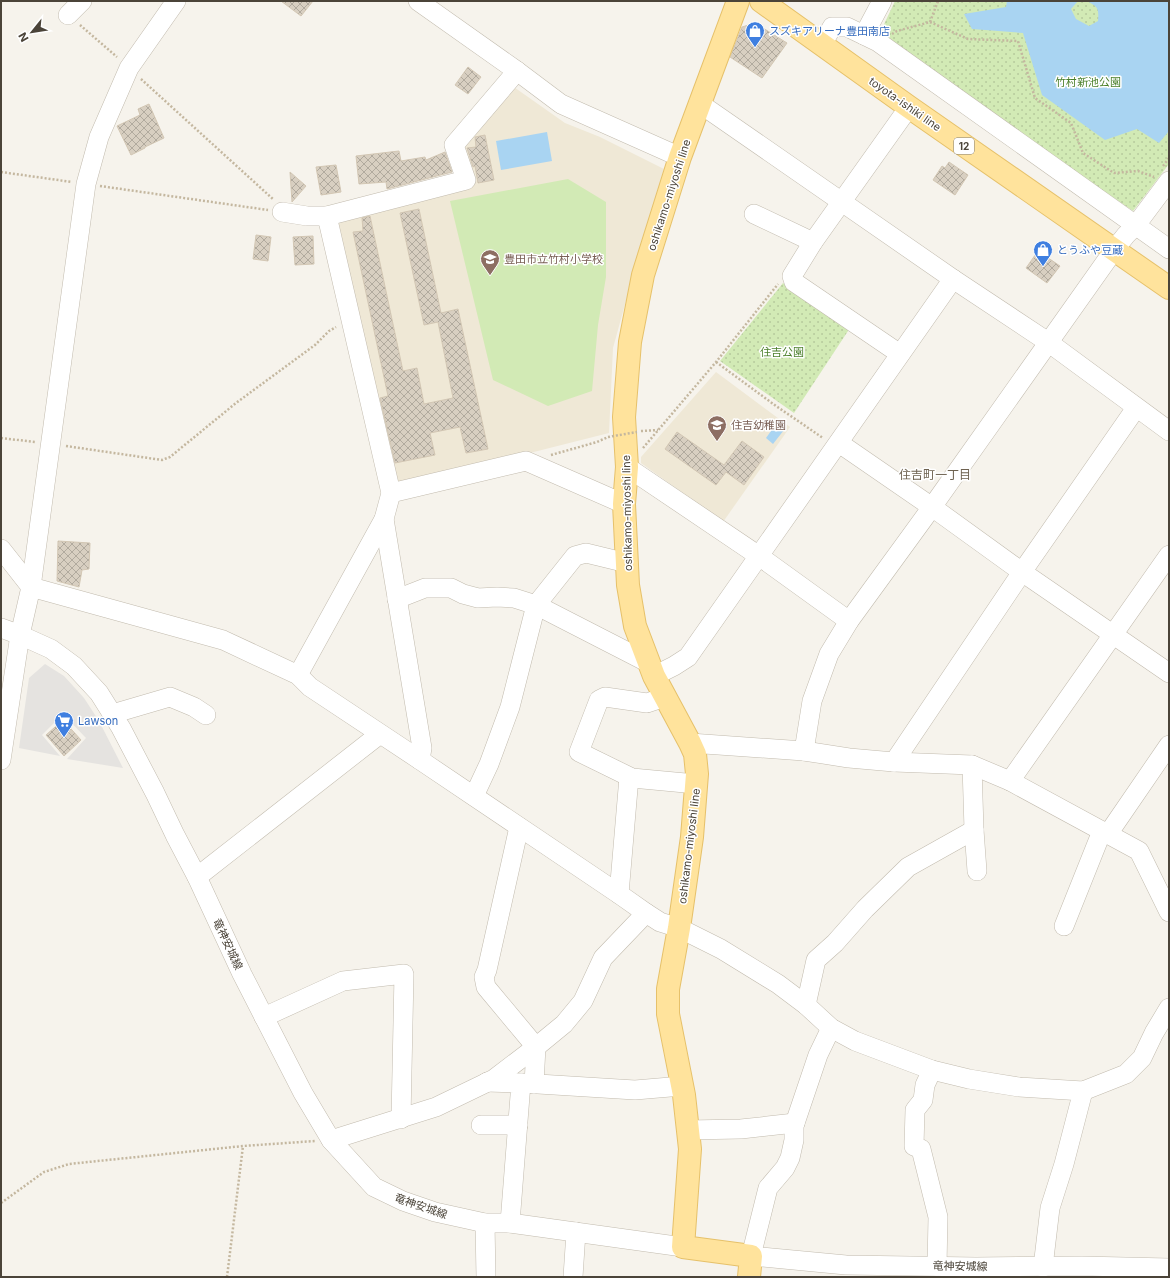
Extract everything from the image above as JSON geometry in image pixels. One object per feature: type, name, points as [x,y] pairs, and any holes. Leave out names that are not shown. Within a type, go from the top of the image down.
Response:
[{"type":"main road","name":"oshikamo-miyoshi line","points":[[683,1247],[690,1149],[682,1086],[668,1014],[668,990],[679,928],[692,837],[697,774],[695,754],[690,742],[651,670],[635,626],[628,585],[624,504],[627,467],[624,417],[630,342],[643,275],[680,156],[738,1]]},
{"type":"main road","name":"toyota-ishiki line","points":[[761,1],[909,107],[1169,288]]},
{"type":"main road","points":[[683,1247],[751,1256],[749,1277]]},
{"type":"street","points":[[68,15],[82,1]]},
{"type":"street","points":[[1,760],[20,635],[31,587],[86,184],[99,136],[129,68],[176,1]]},
{"type":"street","points":[[418,1],[561,104],[680,156]]},
{"type":"street","points":[[871,39],[882,1]]},
{"type":"street","points":[[822,45],[832,27],[847,27],[871,39],[1169,249]]},
{"type":"street","points":[[282,212],[307,216],[327,216],[466,180],[454,145],[517,71]]},
{"type":"street","points":[[699,103],[953,279],[1048,342],[1169,431]]},
{"type":"street","points":[[900,354],[794,282],[792,276],[813,242],[909,107]]},
{"type":"street","points":[[804,751],[812,701],[829,654],[849,621],[932,507],[1114,250],[1136,225],[1163,174]]},
{"type":"street","points":[[754,214],[813,242]]},
{"type":"street","points":[[298,675],[384,520],[391,493],[327,216]]},
{"type":"street","points":[[397,599],[425,588],[450,588],[463,594],[478,598],[514,598],[536,605],[651,670],[674,666],[688,657],[953,279]]},
{"type":"street","points":[[894,762],[1022,572],[1136,408]]},
{"type":"street","points":[[839,443],[1169,673]]},
{"type":"street","points":[[391,493],[526,461],[624,504]]},
{"type":"street","points":[[627,467],[759,556],[849,621]]},
{"type":"street","points":[[384,520],[422,748],[420,760]]},
{"type":"street","points":[[1,549],[31,587],[223,640],[298,675],[310,687],[646,913],[660,922],[679,928],[721,949],[778,984],[806,1005],[831,1028],[855,1041],[932,1070],[969,1079],[1019,1086],[1083,1090],[1126,1074],[1142,1058],[1154,1033],[1169,1008]]},
{"type":"street","points":[[474,796],[489,764],[510,707],[536,605],[575,556],[586,553],[627,564]]},
{"type":"street","points":[[1010,781],[1169,555]]},
{"type":"street","name":"竜神安城線","points":[[1,628],[51,649],[74,666],[100,693],[155,793],[197,877],[242,974],[303,1093],[331,1140],[374,1187],[403,1201],[435,1212],[486,1223],[510,1223],[683,1247]]},
{"type":"street","points":[[112,714],[170,697],[194,707],[206,715]]},
{"type":"street","points":[[665,697],[648,703],[605,697],[599,700],[579,752],[632,778],[696,784]]},
{"type":"street","points":[[197,877],[380,734]]},
{"type":"street","points":[[690,742],[804,751],[849,758],[894,762],[972,765],[1010,781],[1139,851],[1169,912]]},
{"type":"street","points":[[1064,926],[1105,832],[1169,745]]},
{"type":"street","points":[[972,765],[977,871]]},
{"type":"street","points":[[619,894],[630,777]]},
{"type":"street","points":[[519,827],[487,970],[484,977],[486,987],[536,1048]]},
{"type":"street","points":[[806,1005],[816,960],[835,943],[865,909],[908,867],[974,830]]},
{"type":"street","points":[[331,1140],[436,1107],[494,1079],[536,1048],[564,1024],[583,1002],[603,958],[646,913]]},
{"type":"street","points":[[264,1017],[342,981],[404,974],[401,1119]]},
{"type":"street","points":[[751,1256],[768,1188],[785,1168],[790,1158],[794,1140],[794,1126],[818,1054],[831,1028]]},
{"type":"street","points":[[510,1223],[518,1125],[536,1048]]},
{"type":"street","points":[[932,1070],[925,1085],[923,1100],[915,1110],[914,1146],[921,1150],[938,1217],[937,1266]]},
{"type":"street","points":[[487,1082],[635,1090],[682,1086]]},
{"type":"street","points":[[1043,1266],[1050,1208],[1064,1164],[1083,1090]]},
{"type":"street","points":[[688,1130],[741,1129],[795,1123]]},
{"type":"street","points":[[482,1125],[518,1125]]},
{"type":"street","points":[[486,1223],[486,1277]]},
{"type":"street","points":[[573,1277],[576,1232]]},
{"type":"street","name":"竜神安城線","points":[[751,1256],[846,1265],[937,1266],[973,1272],[1043,1266],[1082,1272],[1169,1268]]},
{"type":"path","points":[[930,22],[938,1]]},
{"type":"path","points":[[68,15],[278,203],[282,212]]},
{"type":"path","points":[[871,39],[930,22],[968,39],[1018,41],[1035,98],[1071,123],[1083,153],[1114,173],[1138,172],[1154,178],[1163,174],[1169,158]]},
{"type":"path","points":[[1,172],[282,212]]},
{"type":"path","points":[[627,467],[716,362],[779,283],[792,276]]},
{"type":"path","points":[[1,438],[162,460],[170,457],[236,403],[315,345],[329,331],[352,323]]},
{"type":"path","points":[[716,362],[824,439],[839,443]]},
{"type":"path","points":[[526,461],[597,442],[608,437],[658,430]]},
{"type":"path","points":[[1,1203],[44,1172],[69,1164],[243,1146],[331,1140]]},
{"type":"path","points":[[227,1277],[243,1146]]},
{"type":"shaded area","name":"豊田市立竹村小学校","points":[[511,85],[565,123],[600,137],[664,169],[613,348],[609,433],[395,487],[335,220],[472,184],[460,150]]},
{"type":"shaded area","name":"住吉幼稚園","points":[[716,372],[790,427],[723,522],[641,463],[641,457]]},
{"type":"shaded area","points":[[45,664],[64,676],[84,698],[99,721],[123,768],[67,759],[86,738],[63,714],[42,735],[60,756],[19,748],[29,678]]},
{"type":"green space","name":"竹村新池公園","points":[[895,1],[1169,1],[1169,164],[1133,211],[878,37]]},
{"type":"green space","points":[[568,179],[606,202],[606,277],[598,325],[592,391],[548,406],[493,380],[450,201]]},
{"type":"green space","name":"住吉公園","points":[[783,283],[850,328],[794,413],[720,361]]},
{"type":"water","points":[[1007,1],[1078,1],[1071,9],[1076,19],[1089,26],[1098,21],[1098,13],[1097,8],[1087,1],[1169,1],[1169,131],[1159,143],[1137,129],[1105,140],[1042,95],[1023,33],[972,29],[964,14],[1006,7]]},
{"type":"water","points":[[547,132],[552,161],[501,170],[496,141]]},
{"type":"water","points":[[776,424],[784,430],[773,444],[766,438]]},
{"type":"building","points":[[281,1],[313,1],[301,16]]},
{"type":"building","name":"スズキアリーナ豊田南店","points":[[755,23],[787,43],[762,78],[730,57],[742,27]]},
{"type":"building","points":[[468,67],[481,77],[468,94],[455,85]]},
{"type":"building","points":[[149,104],[164,138],[131,155],[117,126],[140,115],[138,109]]},
{"type":"building","points":[[485,135],[494,180],[478,183],[475,166],[473,167],[467,148],[476,147],[475,137]]},
{"type":"building","points":[[399,151],[401,161],[425,157],[426,160],[445,152],[452,172],[387,189],[386,182],[359,184],[356,156]]},
{"type":"building","points":[[949,162],[968,175],[955,195],[933,180],[942,166],[945,168]]},
{"type":"building","points":[[336,165],[341,192],[321,195],[316,167]]},
{"type":"building","points":[[290,172],[306,186],[292,202]]},
{"type":"building","points":[[419,209],[441,313],[458,309],[488,449],[466,453],[460,427],[430,433],[435,455],[395,463],[380,398],[388,396],[353,232],[363,231],[362,218],[370,216],[403,371],[417,368],[424,404],[453,398],[438,322],[424,325],[400,213]]},
{"type":"building","points":[[256,235],[271,237],[268,261],[253,259]]},
{"type":"building","points":[[313,236],[314,264],[295,265],[293,237]]},
{"type":"building","name":"とうふや豆蔵","points":[[1038,251],[1060,266],[1047,283],[1026,268]]},
{"type":"building","points":[[677,432],[724,465],[742,441],[764,457],[744,485],[726,472],[716,485],[665,449]]},
{"type":"building","points":[[58,541],[90,543],[89,569],[82,570],[79,587],[57,581]]},
{"type":"building","name":"Lawson","points":[[63,720],[81,740],[64,756],[46,735]]},
{"type":"place","name":"スズキアリーナ豊田南店","points":[[755,48]]},
{"type":"place","name":"とうふや豆蔵","points":[[1043,267]]},
{"type":"place","name":"豊田市立竹村小学校","points":[[490,276]]},
{"type":"place","name":"住吉幼稚園","points":[[717,442]]},
{"type":"place","name":"Lawson","points":[[64,738]]},
{"type":"district","name":"住吉町一丁目","points":[[935,474]]}]
